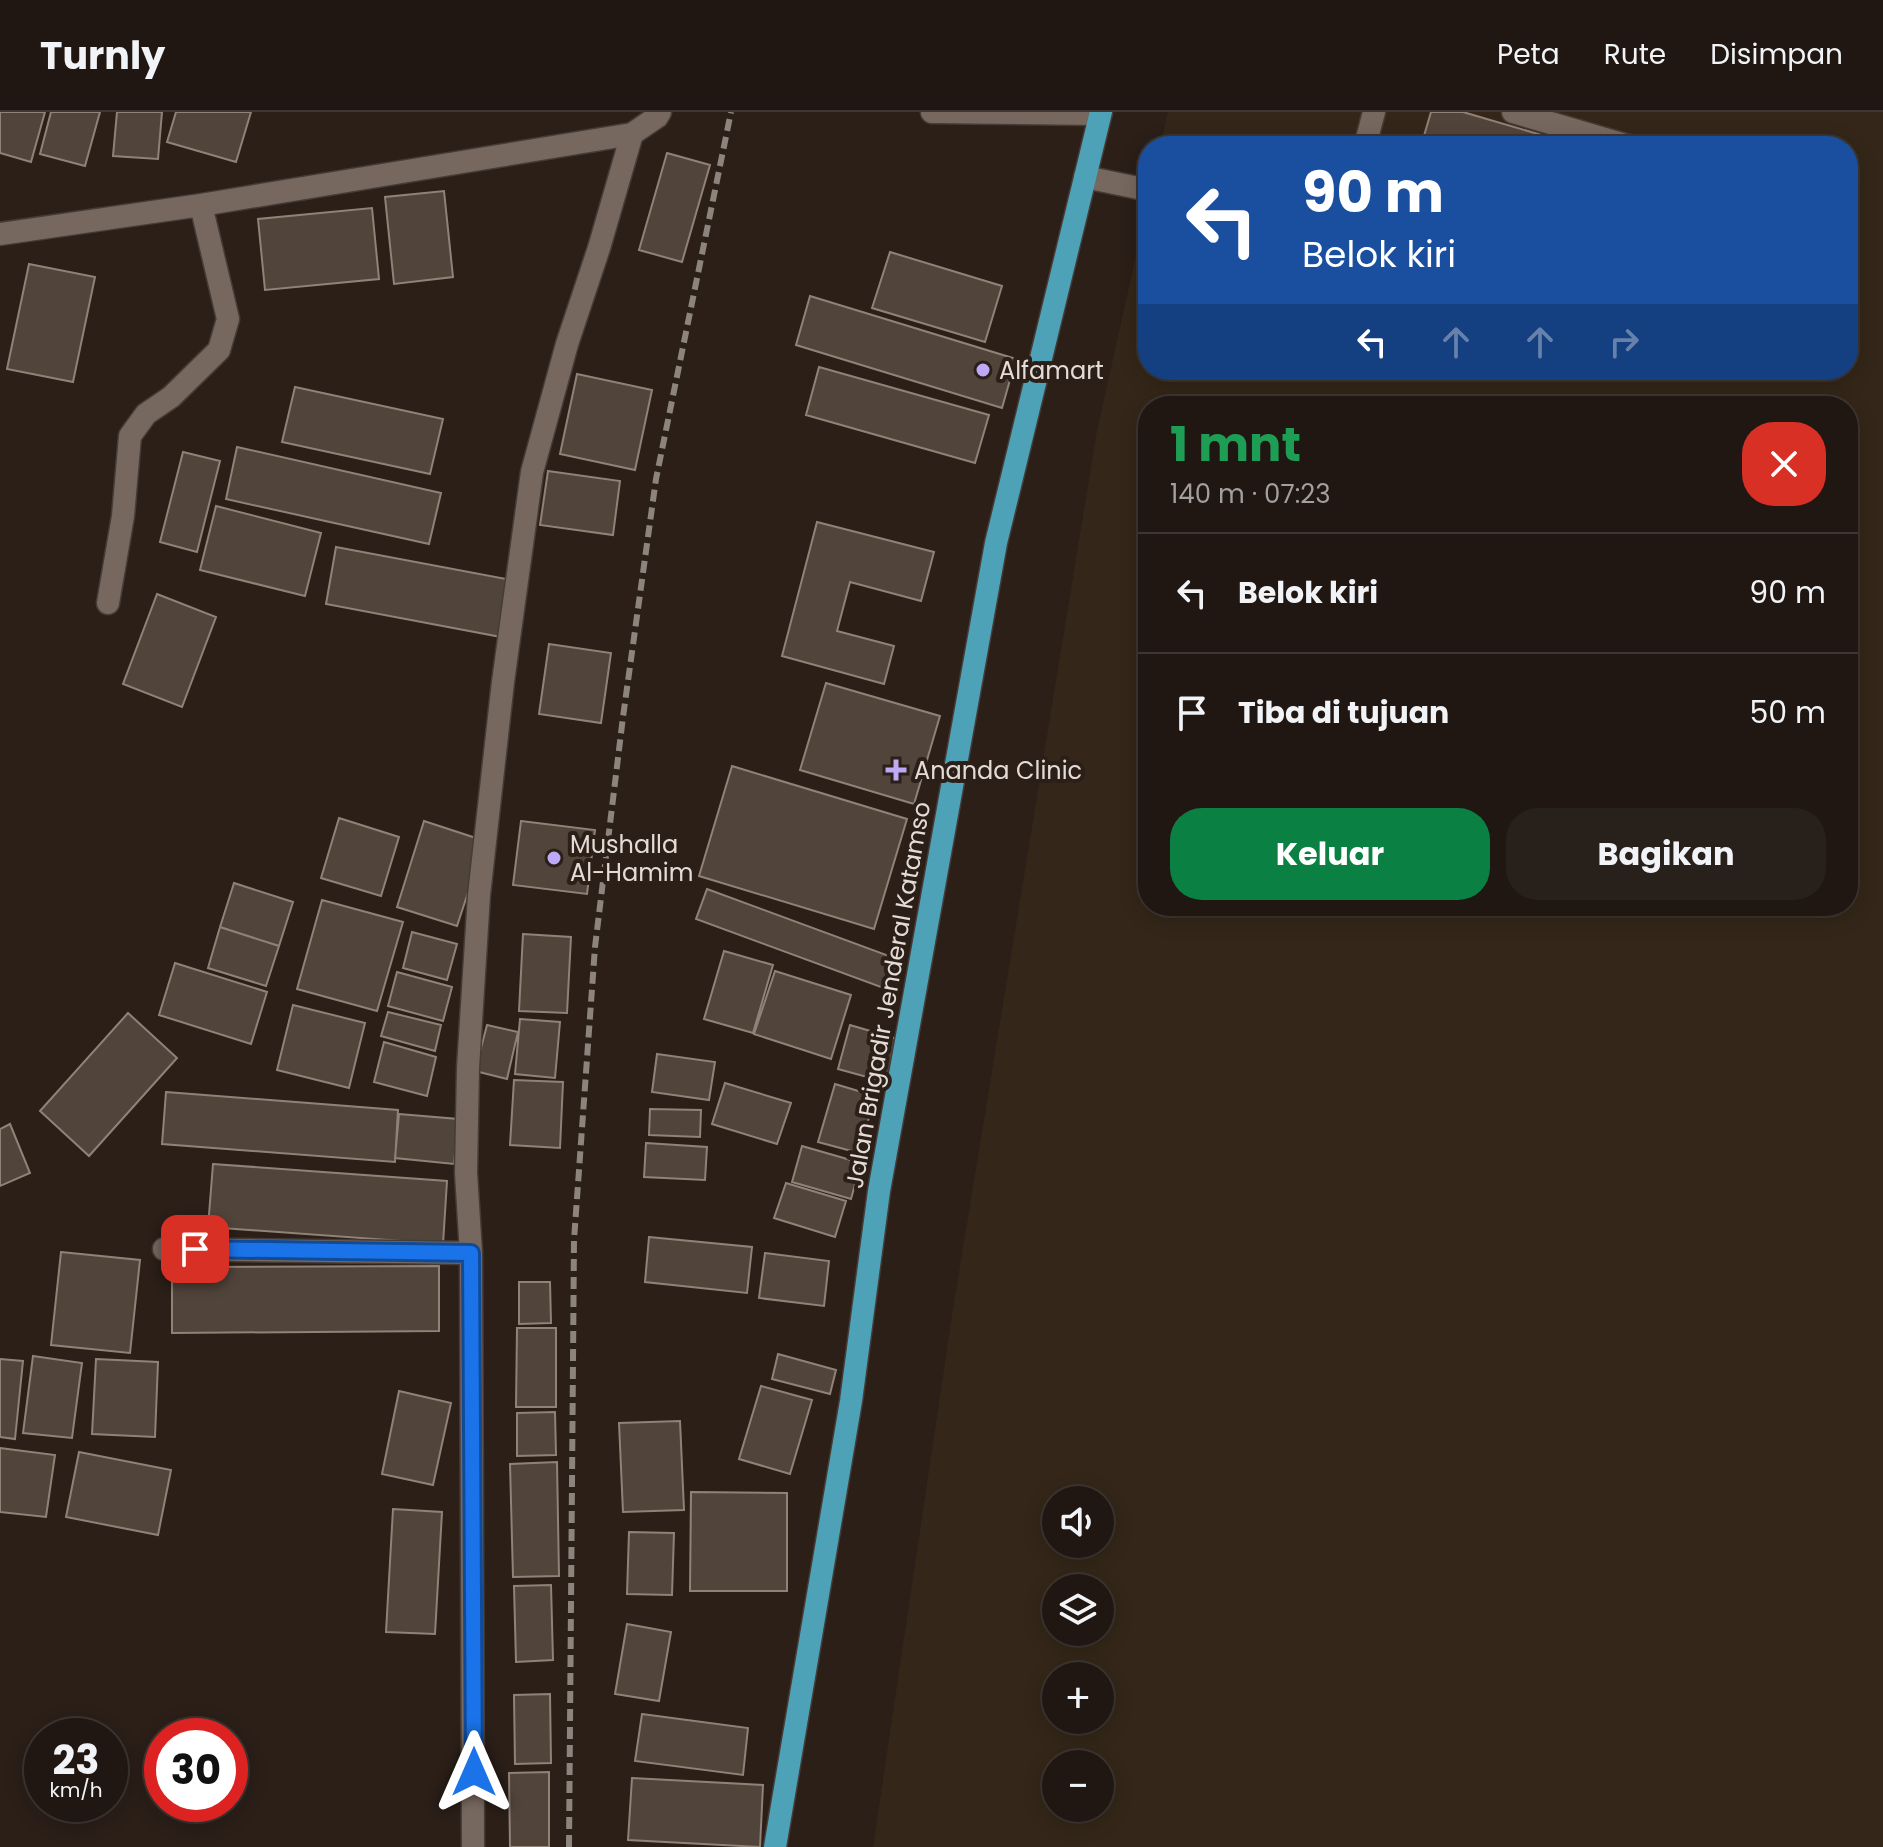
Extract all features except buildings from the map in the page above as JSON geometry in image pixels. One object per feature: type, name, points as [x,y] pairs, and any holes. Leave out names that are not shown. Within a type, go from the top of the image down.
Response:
[{"type":"highway","name":"Jalan Brigadir Jenderal Katamso","points":[[775,1847],[851,1401],[879,1191],[996,543],[1101,113]]},
{"type":"street","points":[[0,234],[201,205],[632,134],[660,112]]},
{"type":"street","points":[[932,112],[1101,113]]},
{"type":"street","points":[[1368,136],[1374,112]]},
{"type":"street","points":[[1513,112],[1595,136]]},
{"type":"street","points":[[473,1847],[471,1253],[466,1173],[468,1068],[479,895],[503,682],[532,472],[567,344],[632,134]]},
{"type":"street","points":[[1085,177],[1138,188]]},
{"type":"street","points":[[108,603],[123,516],[130,436],[146,414],[171,397],[219,350],[228,319],[201,205]]},
{"type":"street","points":[[164,1249],[471,1253]]},
{"type":"shaded area","points":[[1168,112],[1883,112],[1883,1847],[873,1847],[953,1309],[1097,431],[1138,246],[1138,380],[1858,380],[1858,136],[1162,136]]},
{"type":"railway","points":[[569,1847],[574,1240],[595,947],[656,479],[731,112]]},
{"type":"place","name":"Alfamart","points":[[983,370]]},
{"type":"place","name":"Ananda Clinic","points":[[896,770]]},
{"type":"place","name":"Mushalla Al-Hamim","points":[[554,858]]},
{"type":"route","points":[[195,1249],[471,1253],[474,1772]]}]
